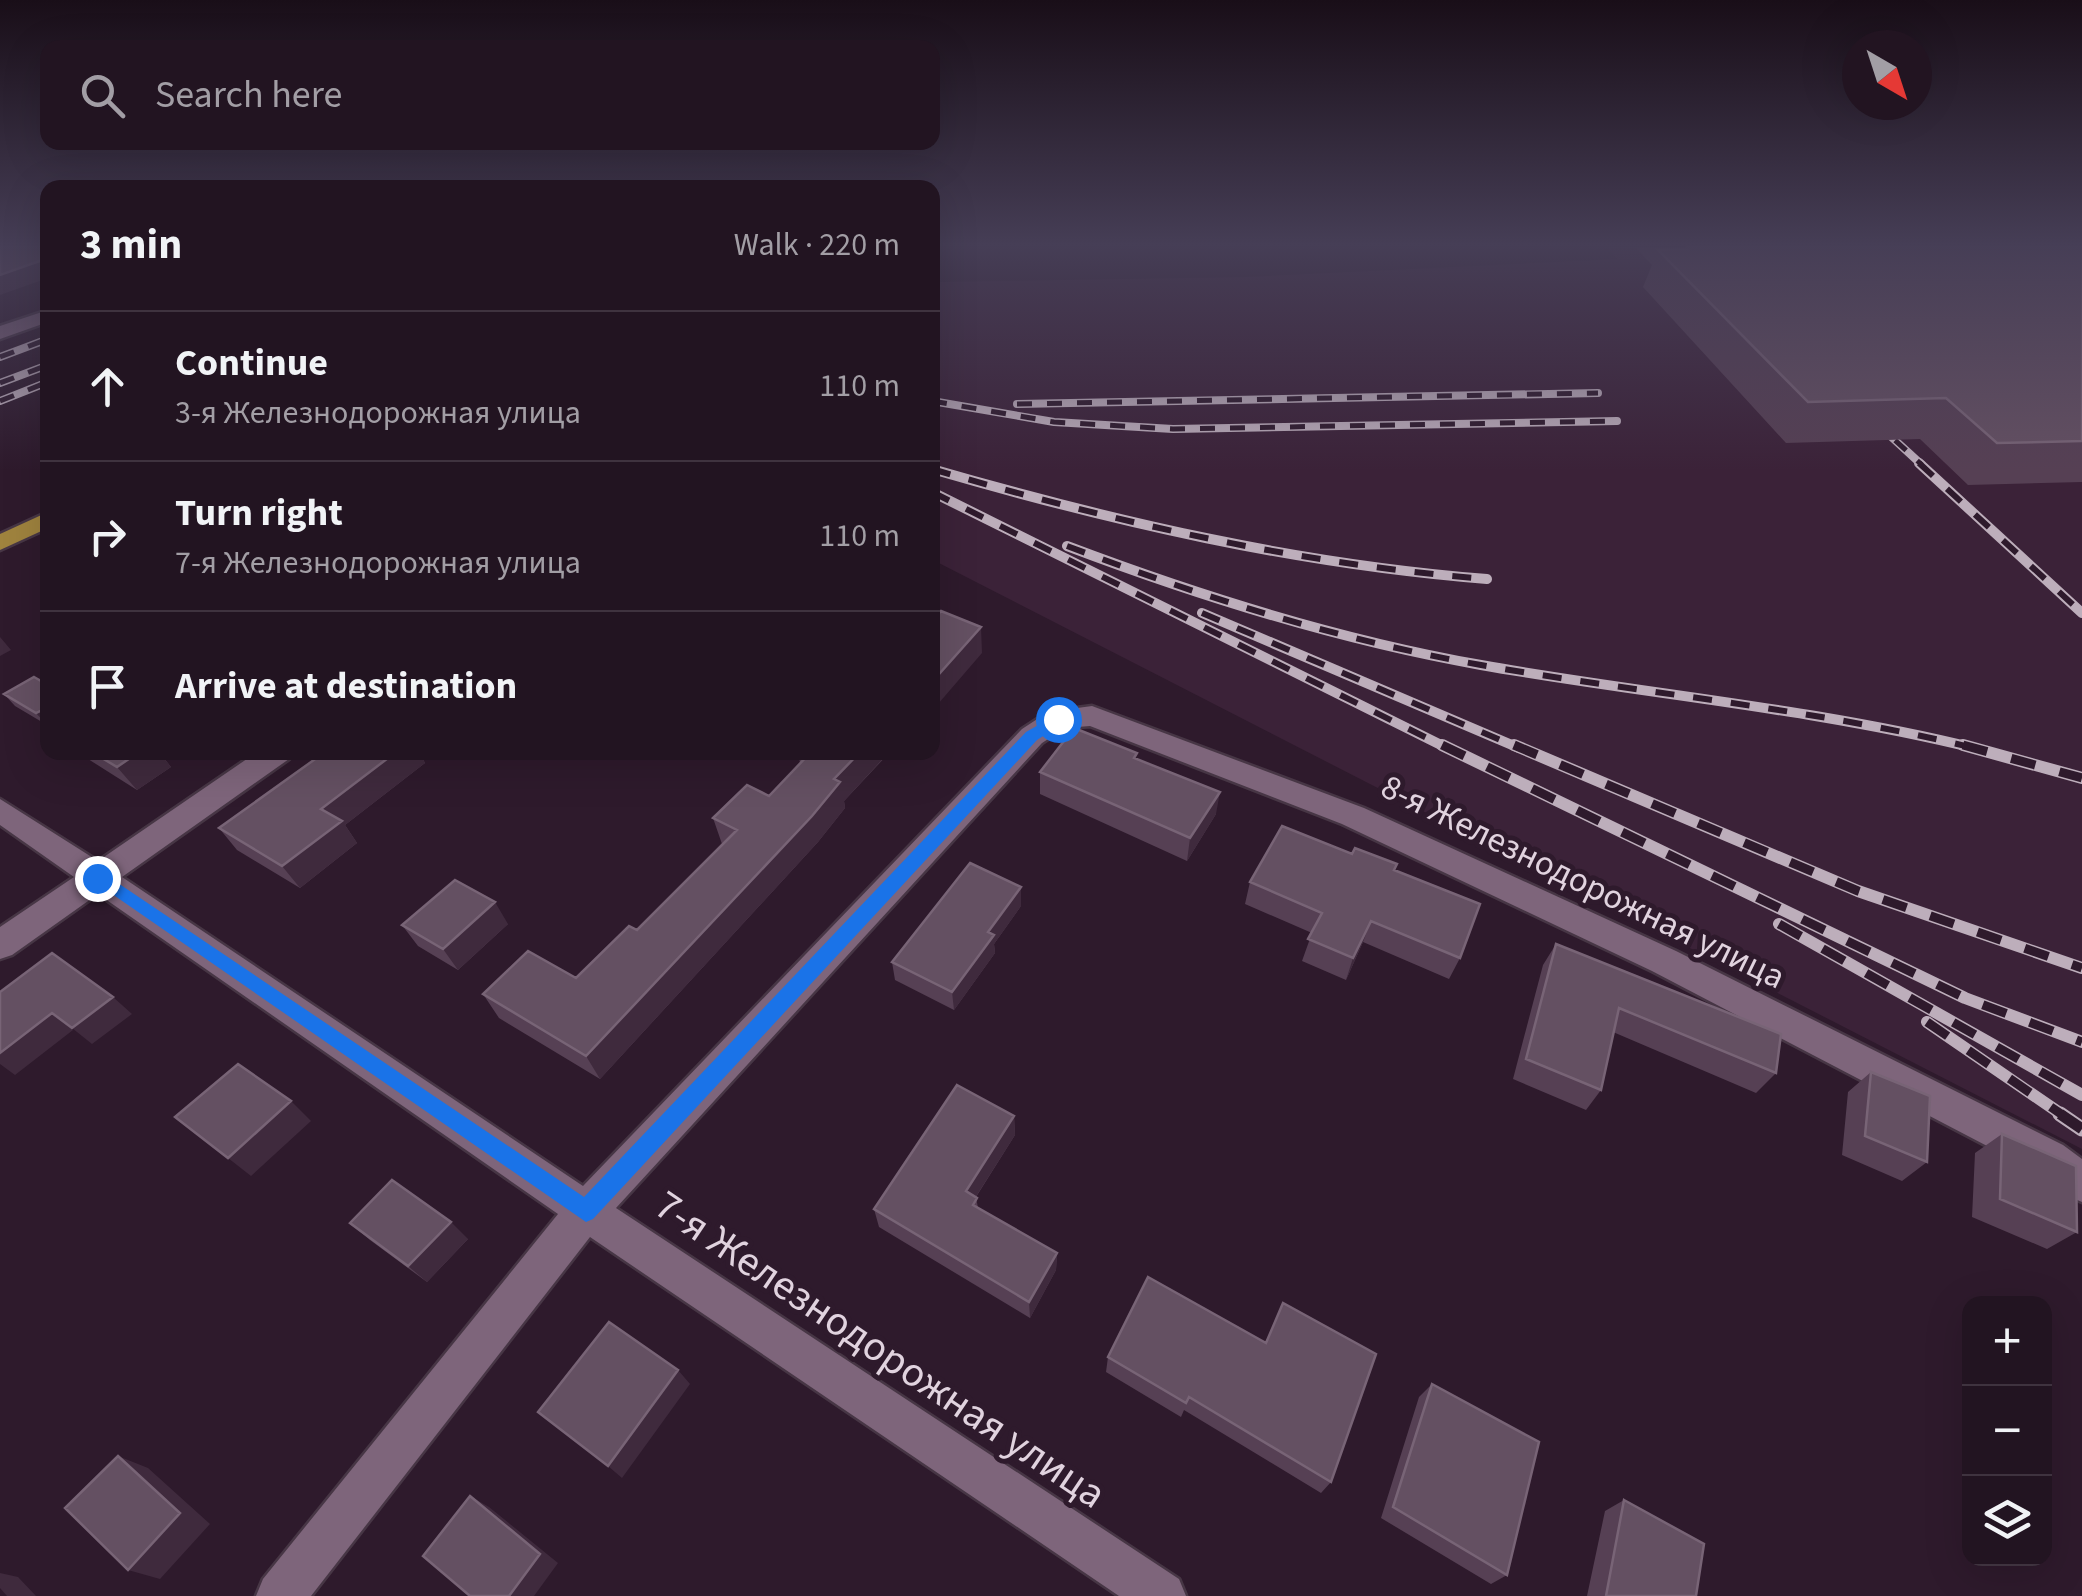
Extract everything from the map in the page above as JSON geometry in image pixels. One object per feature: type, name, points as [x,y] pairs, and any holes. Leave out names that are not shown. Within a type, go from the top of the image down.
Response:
[{"type":"main road","points":[[0,543],[40,523]]},
{"type":"street","points":[[0,333],[31,321]]},
{"type":"street","name":"8-я Железнодорожная улица","points":[[586,1211],[1032,736],[1058,719],[1092,716],[1353,816],[1664,961],[2049,1158],[2082,1183]]},
{"type":"street","points":[[0,945],[267,760]]},
{"type":"street","name":"7-я Железнодорожная улица","points":[[0,810],[586,1211],[1162,1596]]},
{"type":"street","points":[[280,1596],[586,1211]]},
{"type":"shaded area","points":[[940,321],[2082,321],[2082,1149],[940,564]]},
{"type":"building","points":[[1729,321],[2082,321],[2082,441],[1997,443],[1946,398],[1808,402]]},
{"type":"building","points":[[940,612],[981,627],[940,673]]},
{"type":"building","points":[[34,677],[40,680],[40,711],[36,713],[4,694]]},
{"type":"building","points":[[1074,728],[1137,753],[1134,758],[1220,792],[1190,838],[1040,772]]},
{"type":"building","points":[[105,760],[127,760],[117,767]]},
{"type":"building","points":[[314,760],[385,760],[321,809],[342,821],[282,866],[219,828]]},
{"type":"building","points":[[803,760],[852,760],[834,779],[840,782],[812,816],[586,1056],[483,994],[528,951],[576,978],[629,926],[637,930],[737,830],[713,818],[747,785],[769,796]]},
{"type":"building","points":[[1282,826],[1352,854],[1355,848],[1397,864],[1394,870],[1480,904],[1460,958],[1371,921],[1353,958],[1308,939],[1322,913],[1250,882]]},
{"type":"building","points":[[970,863],[1021,887],[988,932],[994,935],[952,992],[892,962]]},
{"type":"building","points":[[455,880],[495,902],[443,949],[402,925]]},
{"type":"building","points":[[1556,944],[1781,1034],[1776,1073],[1619,1008],[1601,1090],[1526,1059]]},
{"type":"building","points":[[52,953],[113,997],[72,1028],[52,1013],[0,1053],[0,992]]},
{"type":"building","points":[[238,1064],[291,1101],[228,1158],[175,1117]]},
{"type":"building","points":[[1871,1072],[1930,1096],[1927,1162],[1865,1136]]},
{"type":"building","points":[[957,1085],[1014,1116],[966,1191],[977,1198],[973,1205],[1057,1253],[1029,1302],[874,1209]]},
{"type":"building","points":[[2002,1134],[2076,1166],[2077,1232],[2000,1199]]},
{"type":"building","points":[[392,1180],[451,1222],[408,1266],[350,1223]]},
{"type":"building","points":[[1148,1277],[1266,1343],[1283,1303],[1376,1354],[1331,1482],[1189,1397],[1186,1403],[1108,1357]]},
{"type":"building","points":[[609,1322],[678,1370],[608,1466],[538,1412]]},
{"type":"building","points":[[1432,1384],[1539,1442],[1507,1575],[1393,1507]]},
{"type":"building","points":[[118,1456],[180,1513],[128,1570],[65,1508]]},
{"type":"building","points":[[470,1496],[540,1554],[509,1596],[470,1596],[423,1556]]},
{"type":"building","points":[[1624,1500],[1704,1544],[1696,1596],[1606,1596]]},
{"type":"railway","points":[[0,357],[40,342]]},
{"type":"railway","points":[[0,383],[40,368]]},
{"type":"railway","points":[[0,401],[40,385]]},
{"type":"railway","points":[[1017,404],[1598,393]]},
{"type":"railway","points":[[940,402],[1054,422],[1173,429],[1617,421]]},
{"type":"railway","points":[[1873,420],[1922,465]]},
{"type":"railway","points":[[1919,463],[2082,613]]},
{"type":"railway","points":[[940,471],[1138,523],[1276,552],[1487,579]]},
{"type":"railway","points":[[940,496],[1447,748]]},
{"type":"railway","points":[[1067,546],[1271,615],[1428,655],[1851,722],[1973,748]]},
{"type":"railway","points":[[1202,613],[1519,748]]},
{"type":"railway","points":[[1442,745],[1965,998],[2082,1042]]},
{"type":"railway","points":[[1514,745],[1858,891],[2082,968]]},
{"type":"railway","points":[[1963,745],[1973,748]]},
{"type":"railway","points":[[1973,748],[2082,778]]},
{"type":"railway","points":[[1779,924],[2082,1095]]},
{"type":"railway","points":[[1927,1022],[2064,1116]]},
{"type":"railway","points":[[2060,1114],[2082,1129]]},
{"type":"route","points":[[97,878],[586,1211],[1032,736],[1058,719]]}]
